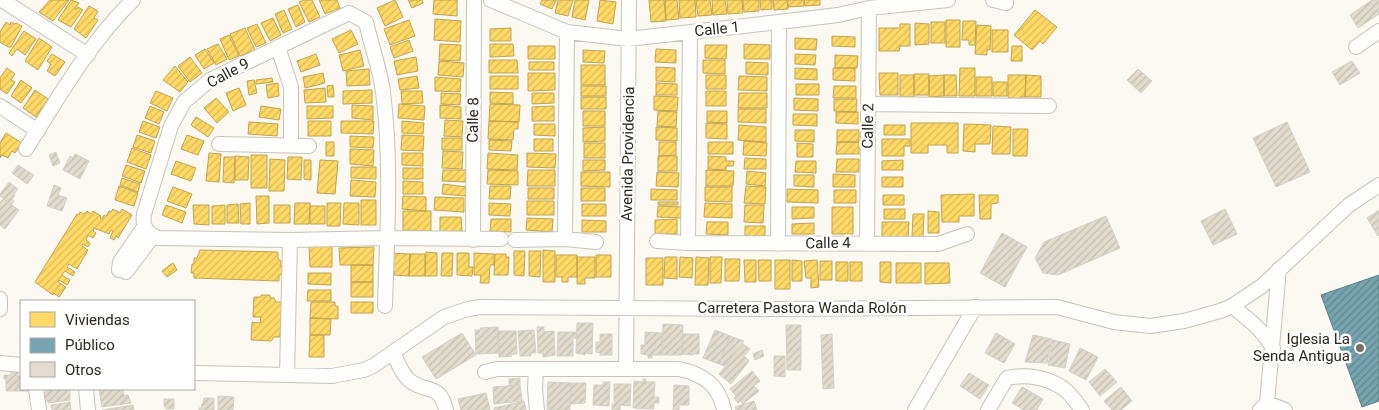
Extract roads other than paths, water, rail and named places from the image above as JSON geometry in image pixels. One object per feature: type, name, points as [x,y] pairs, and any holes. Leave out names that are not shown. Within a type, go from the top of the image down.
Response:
[{"type":"street","points":[[2,0],[88,55]]},
{"type":"street","points":[[26,149],[113,20],[133,0]]},
{"type":"street","name":"Calle 8","points":[[473,240],[474,0]]},
{"type":"street","name":"Calle 1","points":[[491,0],[567,32],[628,39],[838,15],[870,8],[948,0]]},
{"type":"street","name":"Avenida Providencia","points":[[626,369],[629,0]]},
{"type":"street","name":"Calle 2","points":[[867,243],[870,8]]},
{"type":"street","name":"Calle 9","points":[[149,231],[143,220],[144,214],[171,126],[184,102],[210,80],[349,13],[366,22],[383,91],[386,138],[387,238],[385,306]]},
{"type":"street","points":[[778,244],[779,22]]},
{"type":"street","points":[[1356,47],[1379,31]]},
{"type":"street","points":[[565,239],[567,32]]},
{"type":"street","points":[[688,243],[690,32]]},
{"type":"street","points":[[278,47],[292,87],[291,145]]},
{"type":"street","points":[[868,104],[1049,106]]},
{"type":"street","points":[[0,106],[38,131]]},
{"type":"street","points":[[219,144],[309,146]]},
{"type":"street","name":"Carretera Pastora Wanda Rolón","points":[[195,373],[332,376],[353,373],[373,366],[444,317],[468,309],[493,306],[627,309],[1057,307],[1114,322],[1150,326],[1184,321],[1226,308],[1262,286],[1349,205],[1379,185]]},
{"type":"street","points":[[122,271],[120,262],[149,231],[158,238],[290,240],[387,238],[473,240],[565,239],[596,242]]},
{"type":"street","name":"Calle 4","points":[[657,241],[778,244],[938,244],[967,234]]},
{"type":"street","points":[[287,375],[290,240]]},
{"type":"street","points":[[1280,269],[1273,348],[1264,407],[1285,410]]},
{"type":"street","points":[[0,299],[0,309]]},
{"type":"street","points":[[915,410],[975,307]]},
{"type":"street","points":[[1226,308],[1256,324],[1266,335],[1273,348]]},
{"type":"street","points":[[393,352],[406,377],[411,382],[438,393],[443,400],[446,410]]},
{"type":"street","points":[[0,363],[20,365]]},
{"type":"street","points":[[485,372],[497,369],[679,369],[694,372],[707,380],[717,391],[724,410]]},
{"type":"street","points":[[536,369],[537,410]]},
{"type":"street","points":[[988,410],[1007,378],[1020,375],[1041,378],[1065,389],[1082,410]]},
{"type":"street","points":[[36,390],[38,410]]},
{"type":"street","points":[[86,390],[88,410]]},
{"type":"place","name":"Iglesia La Senda Antigua","points":[[1360,348]]}]
